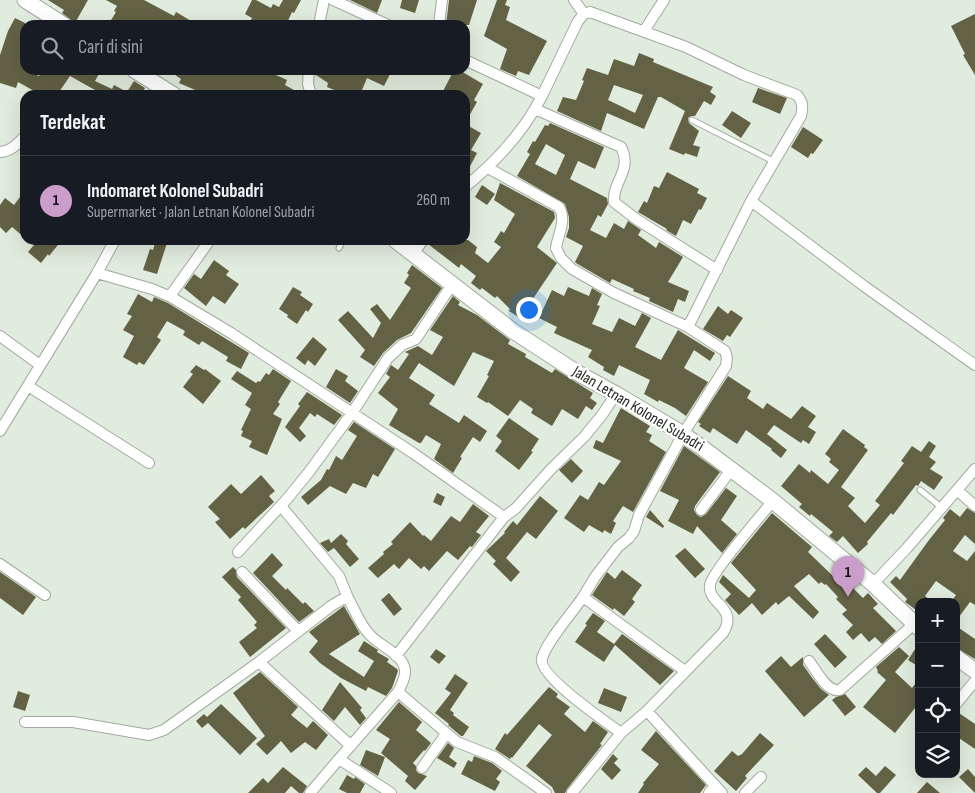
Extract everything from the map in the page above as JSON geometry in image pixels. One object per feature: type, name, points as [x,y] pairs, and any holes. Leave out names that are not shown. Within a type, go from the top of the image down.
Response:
[{"type":"main road","points":[[33,2],[57,20]]},
{"type":"main road","points":[[142,75],[166,90]]},
{"type":"main road","name":"Jalan Letnan Kolonel Subadri","points":[[402,245],[514,331],[576,372],[683,434],[773,501],[873,584],[915,625]]},
{"type":"main road","points":[[960,659],[975,671]]},
{"type":"street","points":[[320,20],[324,0]]},
{"type":"street","points":[[333,0],[377,20]]},
{"type":"street","points":[[440,20],[442,0]]},
{"type":"street","points":[[574,0],[584,14]]},
{"type":"street","points":[[644,31],[664,0]]},
{"type":"street","points":[[470,183],[488,168],[520,133],[542,96],[578,21],[584,14],[590,12],[686,47],[744,75],[798,95],[802,101],[801,116],[751,201],[688,327]]},
{"type":"street","points":[[470,62],[542,96]]},
{"type":"street","points":[[309,75],[310,90]]},
{"type":"street","points":[[535,109],[621,147],[626,158],[624,172],[614,196],[614,202],[717,270]]},
{"type":"street","points":[[0,152],[7,151],[20,141]]},
{"type":"street","points":[[488,168],[559,207],[563,214],[563,222],[556,248],[561,258],[572,269],[614,293],[688,327],[725,351],[727,362],[683,434],[639,515],[634,531],[618,547],[604,566],[546,648],[541,660],[543,667],[552,678],[621,733]]},
{"type":"street","points":[[751,201],[864,286],[975,364]]},
{"type":"street","points":[[0,431],[112,245]]},
{"type":"street","points":[[170,296],[206,245]]},
{"type":"street","points":[[414,253],[420,245]]},
{"type":"street","points":[[97,273],[170,296],[232,333],[504,517]]},
{"type":"street","points":[[238,552],[281,506],[309,472],[352,414],[388,358],[402,345],[416,339],[453,283]]},
{"type":"street","points":[[0,336],[40,365]]},
{"type":"street","points":[[28,386],[149,463]]},
{"type":"street","points":[[396,656],[504,517],[516,508],[552,468],[584,437],[616,394]]},
{"type":"street","points":[[873,584],[907,548],[975,469]]},
{"type":"street","points":[[702,510],[731,470]]},
{"type":"street","points":[[956,490],[975,506]]},
{"type":"street","points":[[572,793],[621,733],[646,711],[723,633],[728,623],[724,609],[711,594],[710,583],[773,501]]},
{"type":"street","points":[[281,506],[339,576],[348,598],[370,635],[396,656],[405,670],[404,680],[398,692],[310,793]]},
{"type":"street","points":[[0,564],[45,594]]},
{"type":"street","points":[[242,572],[298,631]]},
{"type":"street","points":[[583,597],[685,671]]},
{"type":"street","points":[[25,722],[73,722],[149,735],[164,730],[260,662],[331,606],[348,598]]},
{"type":"street","points":[[809,661],[830,689],[840,690],[915,627]]},
{"type":"street","points":[[260,662],[350,746]]},
{"type":"street","points":[[960,699],[975,681]]},
{"type":"street","points":[[398,692],[457,742],[495,757],[546,793]]},
{"type":"street","points":[[646,711],[715,790]]},
{"type":"street","points":[[422,768],[446,734]]},
{"type":"street","points":[[339,759],[391,793]]},
{"type":"street","points":[[745,793],[761,777]]},
{"type":"lane","points":[[692,120],[773,162]]},
{"type":"lane","points":[[920,490],[941,507]]},
{"type":"building","points":[[48,0],[88,0],[77,20],[71,20],[62,13],[64,10]]},
{"type":"building","points":[[106,0],[144,0],[174,16],[176,12],[190,20],[111,20],[117,6]]},
{"type":"building","points":[[252,0],[256,0],[271,8],[273,4],[279,7],[283,0],[301,0],[288,20],[251,20],[252,18],[245,14]]},
{"type":"building","points":[[350,0],[382,0],[377,13]]},
{"type":"building","points":[[402,0],[419,0],[415,13],[400,8]]},
{"type":"building","points":[[449,0],[477,0],[470,22],[470,20],[447,20]]},
{"type":"building","points":[[497,0],[507,0],[505,5],[510,7],[506,20],[547,41],[529,75],[518,71],[516,76],[500,69],[507,49],[484,36]]},
{"type":"building","points":[[975,14],[975,75],[963,55],[965,54],[951,26]]},
{"type":"building","points":[[15,18],[20,20],[20,75],[98,75],[95,81],[112,89],[114,85],[123,90],[95,90],[70,76],[60,90],[32,90],[18,82],[16,88],[0,83],[0,55],[8,31]]},
{"type":"building","points":[[639,53],[654,59],[653,62],[713,87],[710,92],[716,96],[711,105],[704,101],[695,116],[688,118],[689,123],[699,131],[693,145],[700,147],[697,157],[685,153],[684,155],[669,149],[685,111],[661,97],[658,97],[644,129],[607,113],[601,131],[557,111],[563,97],[576,100],[587,68],[608,75],[614,59],[634,66]],"holes":[[[614,85],[643,95],[635,113],[608,100]]]},
{"type":"building","points":[[175,75],[276,75],[287,80],[285,85],[294,90],[195,90],[179,83],[181,79]]},
{"type":"building","points":[[316,75],[390,75],[384,86],[367,78],[362,90],[334,90],[327,87],[328,83]]},
{"type":"building","points":[[451,75],[468,75],[483,84],[474,100],[477,102],[470,114],[470,90],[444,90]]},
{"type":"building","points":[[134,81],[145,88],[144,90],[128,90]]},
{"type":"building","points":[[758,88],[787,98],[780,114],[752,102]]},
{"type":"building","points":[[732,111],[751,123],[741,138],[722,125]]},
{"type":"building","points":[[550,123],[604,147],[595,169],[578,161],[570,179],[607,198],[608,204],[601,217],[598,215],[590,230],[606,238],[614,223],[624,229],[628,221],[641,230],[638,235],[656,248],[659,242],[683,257],[668,282],[689,291],[685,302],[678,299],[673,312],[649,301],[650,298],[633,291],[634,289],[612,279],[610,283],[576,263],[583,246],[566,237],[569,228],[569,217],[565,204],[517,176],[530,154],[527,152],[533,141],[535,142],[545,125],[548,126]],"holes":[[[546,144],[565,155],[556,175],[535,164]]]},
{"type":"building","points":[[470,127],[481,133],[471,150],[477,153],[470,166]]},
{"type":"building","points":[[803,127],[823,140],[808,158],[791,147]]},
{"type":"building","points":[[667,172],[699,189],[697,193],[707,198],[691,224],[683,220],[676,236],[638,212],[644,201],[647,203],[654,186],[659,188]]},
{"type":"building","points":[[500,183],[554,212],[555,218],[537,247],[557,263],[520,318],[509,311],[510,309],[497,296],[495,298],[482,288],[480,290],[471,283],[476,276],[461,264],[459,268],[429,245],[470,245],[470,242],[477,247],[475,253],[488,263],[501,247],[494,242],[501,231],[504,233],[515,214],[494,200]]},
{"type":"building","points":[[482,185],[495,194],[487,205],[475,197]]},
{"type":"building","points":[[20,197],[20,234],[12,227],[6,233],[0,227],[0,205],[5,198],[14,205]]},
{"type":"building","points":[[34,245],[58,245],[41,263],[28,252]]},
{"type":"building","points":[[154,245],[166,245],[157,274],[143,270],[150,249],[153,250]]},
{"type":"building","points":[[214,260],[229,271],[226,275],[239,284],[225,304],[213,296],[206,306],[184,288],[194,274],[201,279]]},
{"type":"building","points":[[412,265],[442,288],[411,333],[397,340],[383,353],[374,366],[360,357],[365,350],[338,320],[348,311],[373,338],[381,323],[370,309],[377,304],[390,320],[411,288],[404,283]]},
{"type":"building","points":[[293,287],[302,292],[300,295],[313,304],[308,312],[306,310],[297,324],[279,309]]},
{"type":"building","points":[[568,287],[589,296],[592,288],[602,294],[597,305],[600,306],[592,324],[612,332],[619,318],[635,326],[642,313],[651,318],[635,347],[661,360],[678,330],[715,353],[710,361],[694,350],[684,368],[708,382],[686,416],[675,408],[659,400],[658,402],[644,394],[650,380],[619,365],[614,376],[603,370],[604,367],[588,357],[592,350],[554,333],[557,327],[539,318],[552,290],[564,296]]},
{"type":"building","points":[[138,294],[152,302],[154,297],[168,303],[249,353],[241,369],[226,361],[228,357],[202,341],[199,345],[183,335],[185,331],[167,321],[157,337],[161,340],[144,365],[139,362],[137,365],[123,357],[134,336],[123,330],[132,316],[127,314]]},
{"type":"building","points":[[453,296],[460,302],[458,305],[477,315],[510,340],[508,344],[526,354],[525,357],[552,373],[555,369],[593,393],[590,398],[597,403],[592,410],[586,406],[578,419],[562,409],[552,426],[531,413],[533,409],[520,400],[508,416],[477,397],[489,376],[487,375],[494,361],[473,352],[454,386],[419,363],[409,378],[435,395],[429,404],[459,423],[464,415],[487,431],[480,442],[473,437],[460,457],[462,458],[453,473],[434,459],[441,444],[426,435],[421,443],[419,443],[389,425],[398,409],[378,393],[390,377],[386,374],[391,365],[398,370],[409,354],[405,352],[418,346],[432,355],[443,337],[430,330]]},
{"type":"building","points":[[718,306],[728,314],[731,310],[743,318],[730,337],[727,335],[723,341],[703,329]]},
{"type":"building","points":[[313,337],[327,349],[315,366],[308,360],[305,365],[296,358]]},
{"type":"building","points":[[196,365],[221,381],[203,404],[183,387],[193,374],[190,372]]},
{"type":"building","points":[[273,369],[291,381],[273,414],[282,419],[267,455],[249,447],[252,441],[241,436],[243,431],[241,430],[251,409],[245,405],[252,393],[231,379],[237,371],[256,383],[260,382],[266,373],[269,375]]},
{"type":"building","points":[[336,369],[348,376],[345,381],[358,391],[350,403],[326,387]]},
{"type":"building","points":[[728,376],[751,391],[747,398],[763,409],[767,403],[791,419],[802,406],[816,416],[808,427],[816,432],[809,444],[803,440],[801,443],[774,425],[767,434],[787,450],[781,458],[746,430],[737,444],[713,428],[710,433],[699,426],[701,424],[698,422]]},
{"type":"building","points":[[307,392],[342,415],[334,425],[317,414],[315,417],[310,413],[299,428],[306,436],[300,442],[285,427],[300,406],[298,404]]},
{"type":"building","points":[[621,408],[650,426],[646,432],[652,435],[649,441],[666,452],[633,512],[623,506],[613,521],[616,523],[611,534],[604,530],[603,533],[589,525],[584,532],[564,518],[580,495],[588,500],[599,482],[604,485],[621,461],[593,448],[596,440],[603,443]]},
{"type":"building","points":[[509,418],[539,439],[531,451],[533,452],[519,470],[495,451],[502,441],[496,436]]},
{"type":"building","points":[[354,422],[395,449],[378,477],[373,474],[366,488],[353,483],[346,494],[330,486],[308,505],[301,497],[321,480],[336,456],[342,460],[357,436],[348,430]]},
{"type":"building","points":[[843,429],[865,445],[864,447],[868,450],[841,487],[855,498],[848,506],[865,523],[880,505],[875,501],[904,463],[901,461],[912,446],[921,452],[929,441],[936,446],[929,457],[936,462],[930,469],[943,477],[934,490],[921,481],[918,486],[916,485],[893,515],[891,513],[867,542],[868,544],[858,553],[843,536],[837,542],[829,536],[833,532],[799,507],[802,504],[781,486],[799,464],[810,473],[811,470],[828,484],[839,470],[829,462],[831,459],[825,454]]},
{"type":"building","points":[[684,446],[720,472],[695,506],[694,510],[697,515],[701,517],[706,514],[726,488],[737,496],[721,520],[737,534],[722,553],[697,526],[693,534],[668,521],[679,500],[660,491]]},
{"type":"building","points":[[571,459],[583,471],[572,483],[559,470]]},
{"type":"building","points":[[261,475],[275,491],[269,496],[274,502],[245,529],[243,527],[230,539],[215,522],[220,519],[208,507],[231,484],[241,494]]},
{"type":"building","points":[[437,493],[445,497],[441,506],[433,502]]},
{"type":"building","points":[[540,496],[558,511],[536,539],[527,532],[506,558],[520,572],[511,582],[493,564],[496,561],[486,551],[505,533],[513,521],[517,525]]},
{"type":"building","points":[[473,504],[489,516],[476,532],[481,535],[472,547],[470,546],[458,560],[447,551],[429,571],[424,566],[421,569],[409,558],[399,569],[394,564],[378,578],[368,568],[384,554],[383,552],[393,544],[391,542],[410,522],[423,536],[431,541],[451,516],[460,522]]},
{"type":"building","points":[[967,508],[975,513],[975,544],[965,535],[953,551],[967,561],[975,551],[975,605],[970,602],[960,616],[960,598],[954,598],[956,595],[936,581],[925,596],[928,598],[915,598],[915,609],[905,602],[907,599],[890,582],[896,576],[900,580],[945,520],[943,518],[950,509],[960,517]]},
{"type":"building","points":[[650,510],[664,526],[663,528],[646,517]]},
{"type":"building","points":[[772,513],[812,547],[808,552],[847,588],[850,585],[863,598],[868,593],[878,604],[873,608],[896,631],[882,644],[875,637],[869,642],[861,633],[853,640],[846,632],[853,625],[842,614],[847,610],[836,599],[838,597],[826,584],[821,582],[819,584],[809,574],[794,586],[819,612],[813,619],[789,596],[778,605],[776,602],[762,615],[752,603],[739,615],[725,600],[731,594],[719,582],[723,575],[749,598],[756,590],[731,563]]},
{"type":"building","points":[[341,534],[348,541],[346,544],[359,559],[350,567],[334,548],[328,552],[320,543],[329,539],[331,543]]},
{"type":"building","points":[[685,548],[705,569],[695,578],[675,556]]},
{"type":"building","points":[[272,553],[283,565],[272,576],[286,590],[287,588],[303,604],[305,602],[314,611],[299,622],[253,573]]},
{"type":"building","points":[[233,567],[236,570],[237,577],[286,628],[250,657],[239,642],[257,628],[254,625],[257,622],[238,600],[241,597],[222,577]]},
{"type":"building","points":[[622,570],[642,585],[632,599],[635,602],[624,616],[592,595],[607,572],[615,579]]},
{"type":"building","points":[[0,572],[36,597],[23,615],[0,598]]},
{"type":"building","points":[[389,593],[402,609],[394,616],[381,600]]},
{"type":"building","points":[[344,606],[360,634],[329,654],[364,677],[374,661],[358,651],[364,641],[378,650],[377,652],[389,659],[387,662],[398,671],[392,688],[386,696],[368,687],[366,691],[341,678],[320,663],[309,652],[318,641],[309,632]]},
{"type":"building","points":[[593,613],[605,621],[597,632],[614,644],[622,634],[674,671],[660,685],[615,645],[604,662],[575,642]]},
{"type":"building","points":[[960,629],[975,639],[975,659],[960,650]]},
{"type":"building","points":[[825,634],[847,657],[835,668],[814,644]]},
{"type":"building","points":[[899,647],[909,656],[895,672],[912,688],[915,684],[915,708],[895,733],[863,707],[886,680],[877,672],[876,667]]},
{"type":"building","points":[[436,649],[446,656],[439,664],[430,657]]},
{"type":"building","points":[[915,649],[915,664],[908,660]]},
{"type":"building","points":[[781,656],[791,667],[803,657],[803,665],[821,689],[829,695],[804,717],[765,671]]},
{"type":"building","points":[[260,672],[298,707],[291,715],[307,728],[313,721],[328,735],[316,750],[305,742],[291,753],[281,741],[267,755],[256,744],[265,736],[233,693]]},
{"type":"building","points":[[455,674],[468,683],[450,710],[454,713],[453,715],[469,727],[463,736],[435,713],[451,693],[445,689]]},
{"type":"building","points":[[340,682],[362,708],[360,710],[366,718],[360,725],[345,707],[334,721],[322,710]]},
{"type":"building","points":[[549,687],[558,694],[556,697],[570,707],[564,714],[585,732],[593,721],[608,732],[600,744],[602,745],[565,793],[555,793],[552,787],[526,766],[552,735],[539,724],[512,758],[510,759],[495,749],[505,733],[507,735]]},
{"type":"building","points":[[604,688],[627,697],[621,712],[598,703]]},
{"type":"building","points":[[18,691],[30,695],[25,711],[13,707]]},
{"type":"building","points":[[845,694],[856,707],[845,716],[832,700]]},
{"type":"building","points":[[399,702],[422,722],[416,730],[431,743],[413,763],[418,773],[427,776],[415,790],[405,781],[408,776],[381,753],[390,739],[376,730]]},
{"type":"building","points":[[221,704],[257,738],[240,755],[208,723],[202,728],[196,721],[204,714],[207,717]]},
{"type":"building","points":[[960,714],[975,724],[975,749],[960,739]]},
{"type":"building","points":[[656,731],[706,785],[700,793],[638,793],[643,783],[659,764],[641,750]]},
{"type":"building","points":[[760,733],[774,745],[745,776],[747,778],[736,791],[714,771],[732,751],[738,756],[742,754]]},
{"type":"building","points":[[448,743],[454,748],[449,757],[457,763],[454,768],[437,758]]},
{"type":"building","points":[[366,750],[385,757],[378,776],[360,765]]},
{"type":"building","points":[[613,754],[618,759],[614,763],[621,770],[612,780],[601,769]]},
{"type":"building","points":[[474,756],[492,763],[502,771],[496,779],[500,782],[495,791],[461,774],[468,760],[472,762]]},
{"type":"building","points":[[885,766],[896,775],[880,793],[877,793],[858,775],[866,767],[876,776]]},
{"type":"building","points":[[283,767],[307,786],[303,793],[299,793],[291,786],[285,793],[248,793],[263,778],[268,783]]},
{"type":"building","points":[[968,769],[975,777],[975,793],[960,778]]},
{"type":"building","points":[[347,775],[354,779],[355,777],[365,784],[360,793],[347,793],[339,789]]},
{"type":"building","points":[[927,782],[940,793],[917,793]]},
{"type":"place","name":"Indomaret Kolonel Subadri","points":[[848,597]]}]
